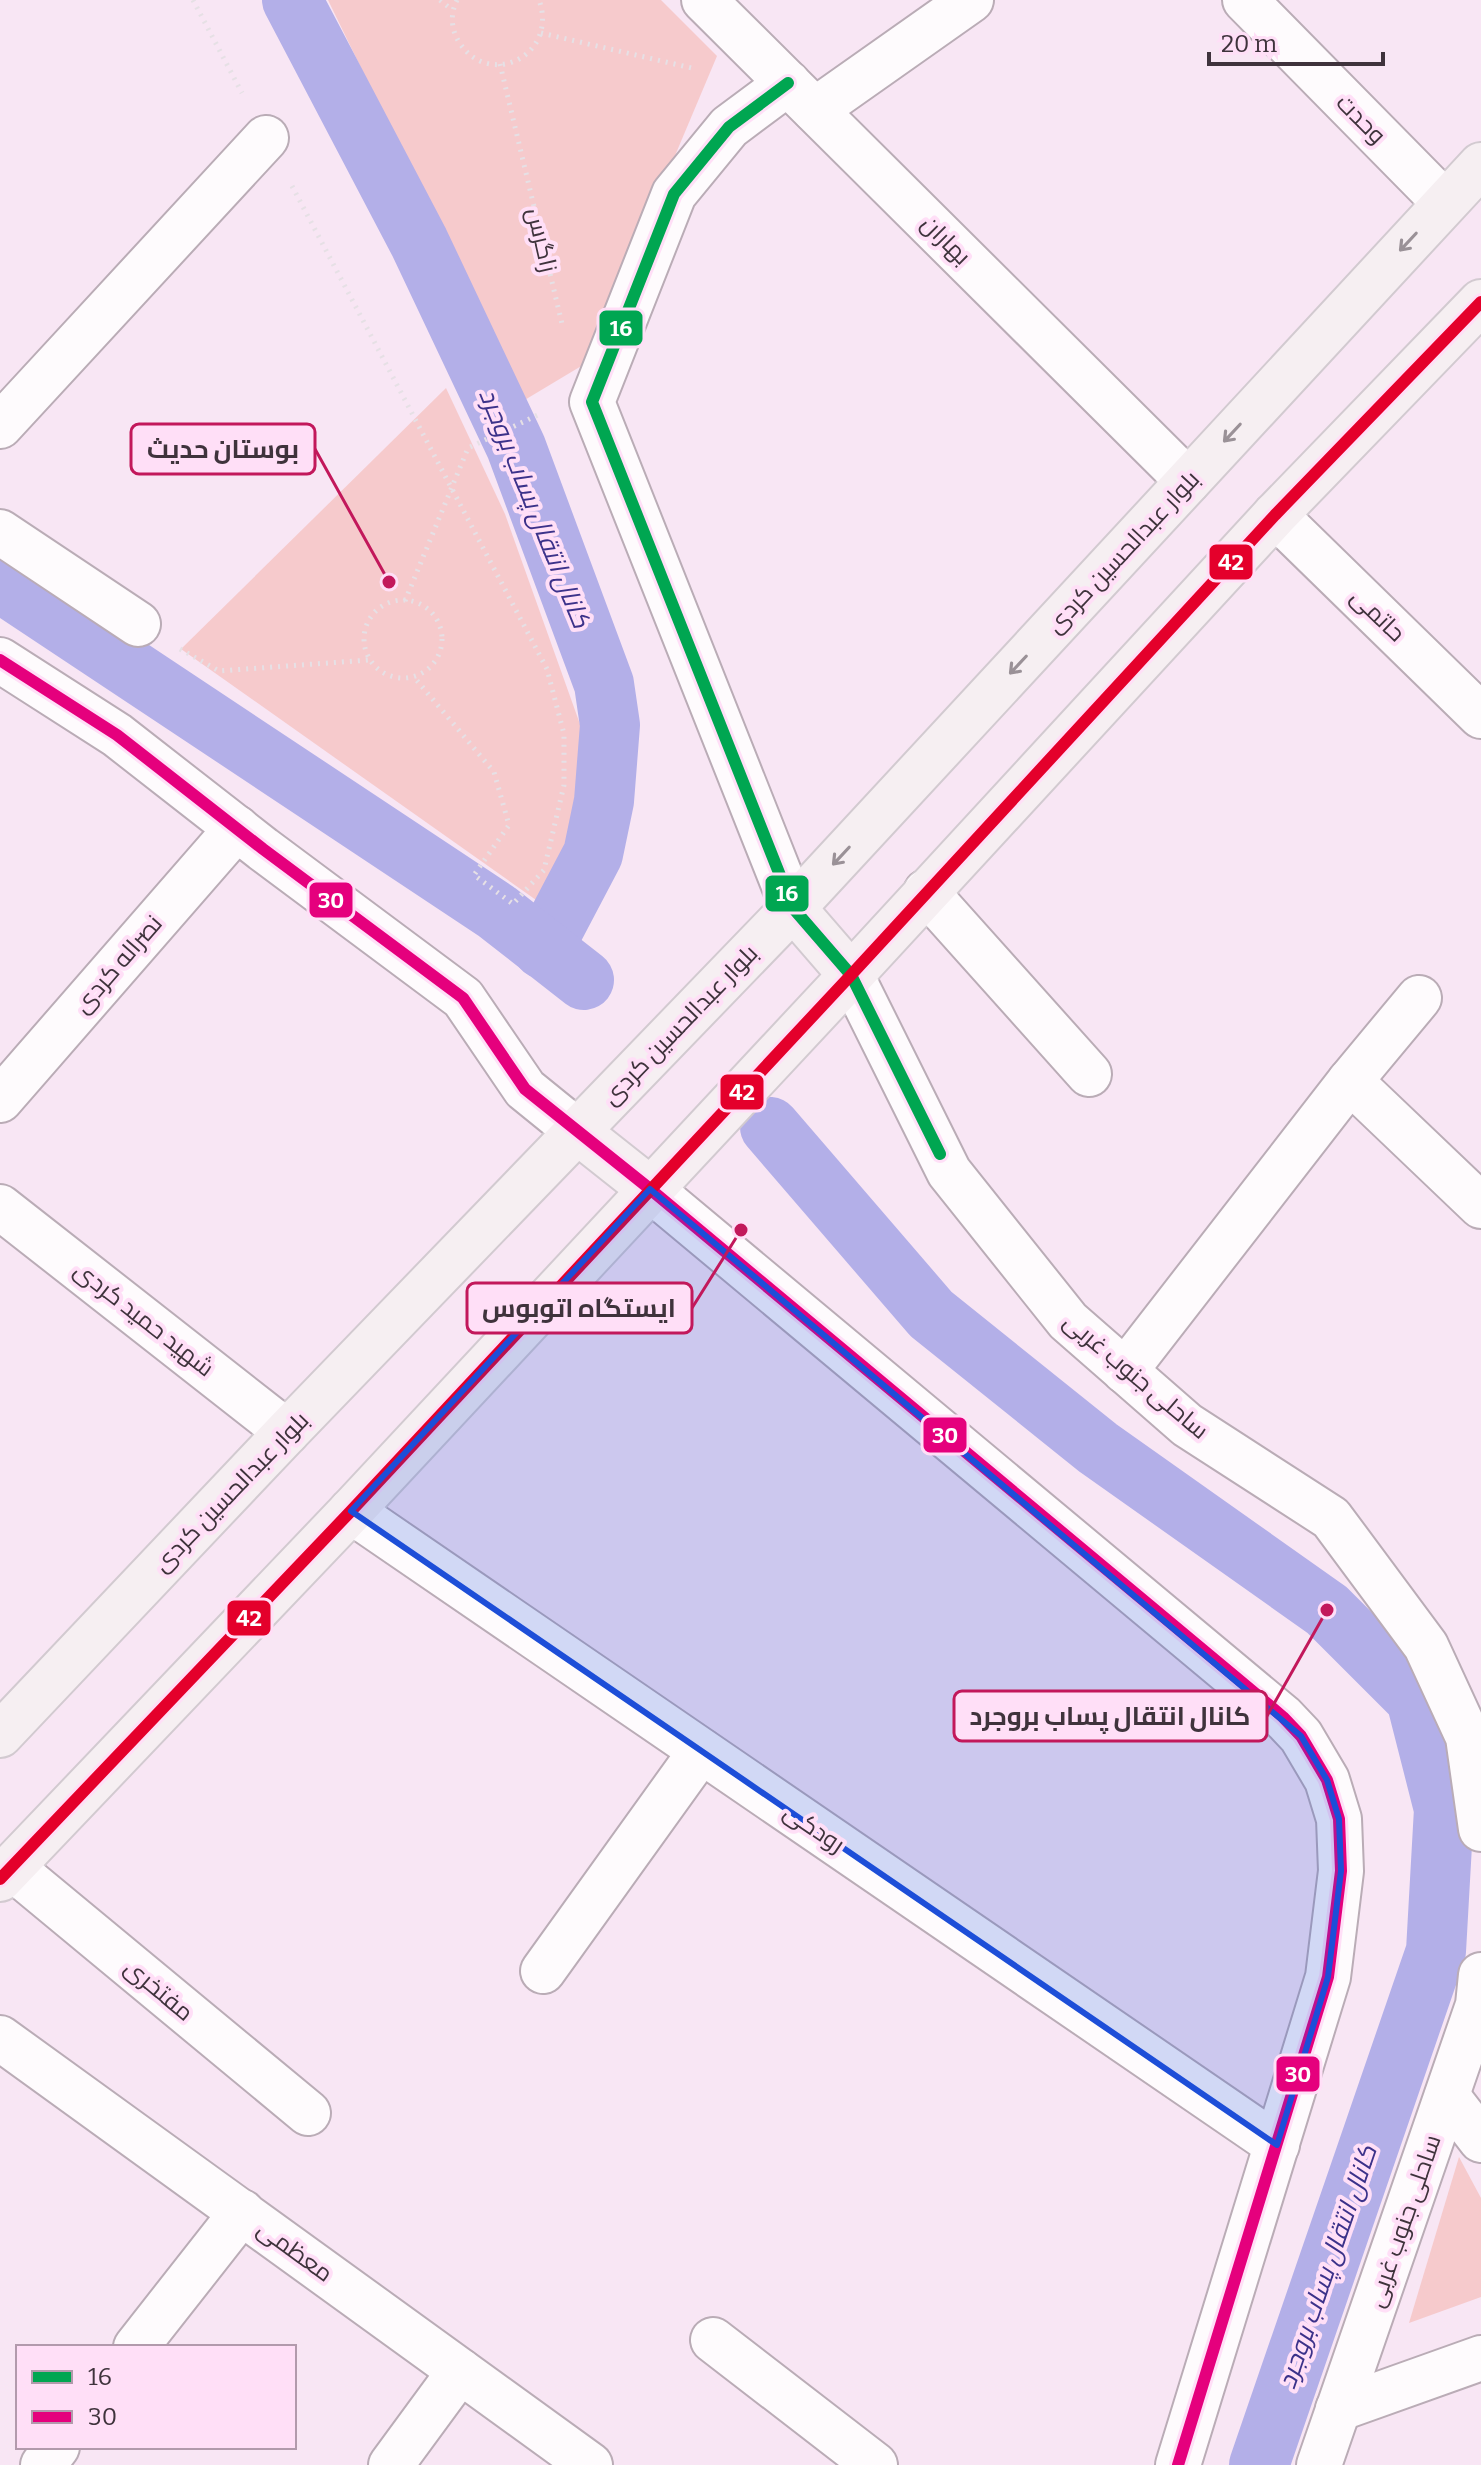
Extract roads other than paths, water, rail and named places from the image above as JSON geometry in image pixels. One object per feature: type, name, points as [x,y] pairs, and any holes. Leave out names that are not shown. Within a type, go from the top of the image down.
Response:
[{"type":"main road","name":"بلوار عبدالحسین کردی","points":[[0,1735],[287,1432],[793,908],[1481,165]]},
{"type":"main road","points":[[6,1873],[351,1511],[1275,515],[1481,302]]},
{"type":"main road","points":[[793,908],[851,975]]},
{"type":"main road","points":[[578,1132],[650,1189]]},
{"type":"street","name":"بهاران","points":[[704,0],[795,94],[1188,481]]},
{"type":"street","points":[[793,908],[592,402],[674,194],[729,127],[971,0]]},
{"type":"street","name":"وحدت","points":[[1245,0],[1445,203]]},
{"type":"street","points":[[0,426],[266,138]]},
{"type":"street","name":"حاتمی","points":[[1275,515],[1481,716]]},
{"type":"street","points":[[0,532],[138,624]]},
{"type":"street","points":[[0,660],[117,735],[463,998],[525,1089],[578,1132]]},
{"type":"street","name":"نصراله کردی","points":[[0,1100],[237,828]]},
{"type":"street","points":[[926,892],[1089,1074]]},
{"type":"street","name":"ساحلی جنوب غربی","points":[[851,975],[949,1172],[1068,1321],[1187,1425],[1331,1518],[1426,1646],[1468,1737],[1481,1829]]},
{"type":"street","points":[[1125,1371],[1350,1081],[1419,998]]},
{"type":"street","points":[[1350,1081],[1481,1206]]},
{"type":"street","points":[[650,1189],[1250,1689],[1301,1736],[1327,1780],[1339,1819],[1341,1871],[1328,1977],[1178,2465]]},
{"type":"street","name":"شهید حمید کردی","points":[[0,1207],[287,1432]]},
{"type":"street","name":"رودکی","points":[[351,1511],[1277,2145]]},
{"type":"street","points":[[543,1971],[701,1751]]},
{"type":"street","name":"مفتخری","points":[[6,1873],[308,2113]]},
{"type":"street","name":"ساحلی جنوب غربی","points":[[1319,2465],[1478,2005],[1481,1975]]},
{"type":"street","name":"معظمی","points":[[0,2038],[590,2465]]},
{"type":"street","points":[[1447,2096],[1481,2140]]},
{"type":"street","points":[[138,2345],[242,2212]]},
{"type":"street","points":[[713,2340],[875,2465]]},
{"type":"street","points":[[1338,2409],[1481,2358]]},
{"type":"street","points":[[391,2465],[460,2371]]},
{"type":"street","points":[[43,2465],[55,2449]]},
{"type":"waterway","name":"کانال انتقال پساب بروجرد","points":[[292,0],[419,242],[516,447],[604,684],[610,725],[604,801],[593,854],[543,949]]},
{"type":"waterway","name":"کانال انتقال پساب بروجرد","points":[[0,582],[497,912],[584,980]]},
{"type":"waterway","name":"کانال انتقال پساب بروجرد","points":[[770,1127],[931,1314],[1098,1448],[1327,1610],[1416,1699],[1444,1809],[1436,1951],[1259,2465]]},
{"type":"place","name":"بوستان حدیث","points":[[389,582]]},
{"type":"place","name":"ایستگاه اتوبوس","points":[[741,1230]]},
{"type":"place","name":"کانال انتقال پساب بروجرد","points":[[1327,1610]]}]
